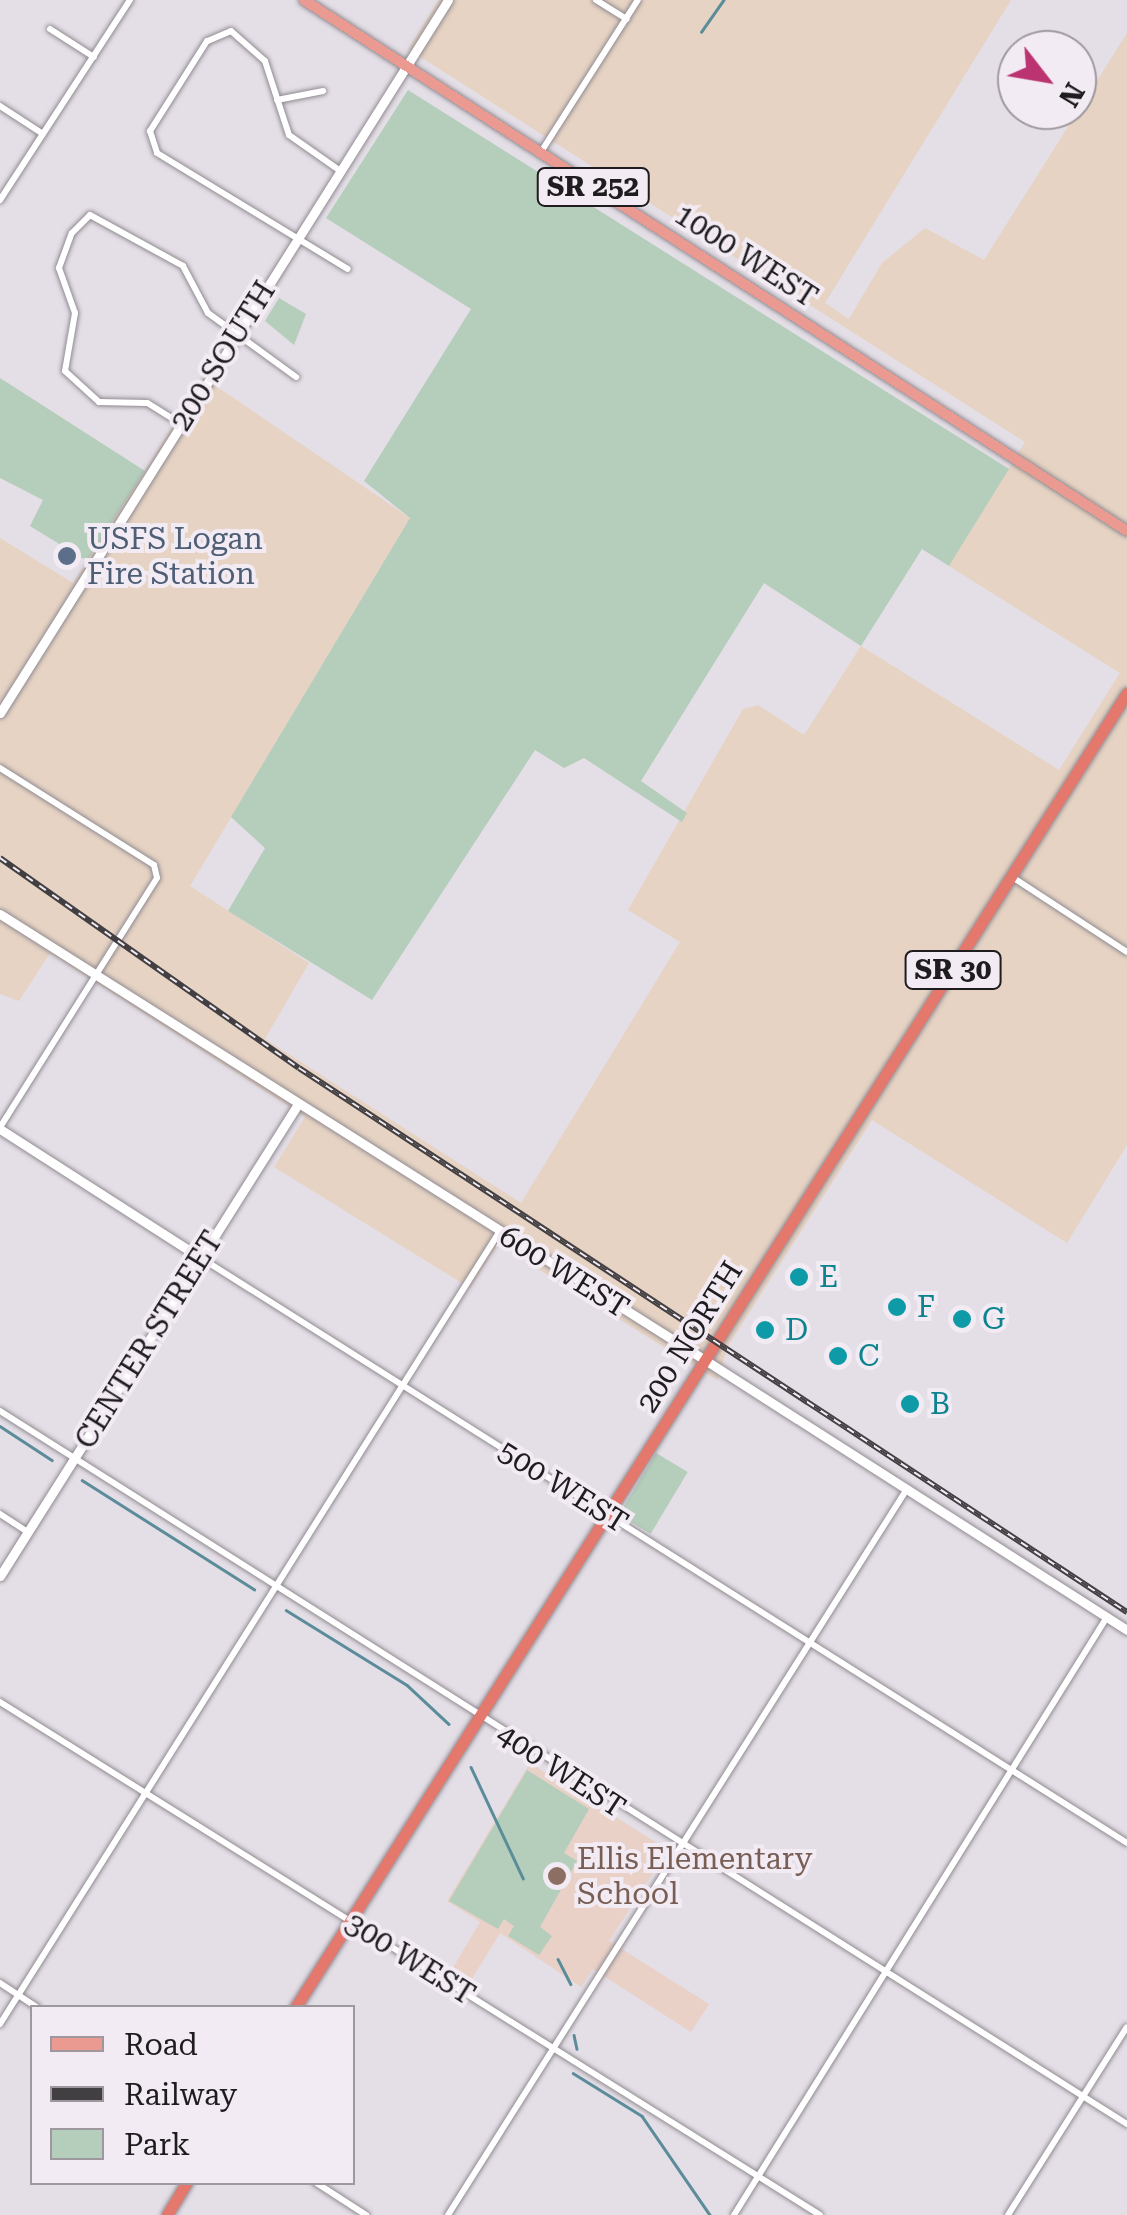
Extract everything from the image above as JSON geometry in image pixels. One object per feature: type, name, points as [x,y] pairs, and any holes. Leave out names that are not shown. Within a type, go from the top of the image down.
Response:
[{"type":"highway","name":"200 NORTH","points":[[297,2005],[1125,701]]},
{"type":"highway","points":[[166,2215],[185,2185]]},
{"type":"main road","name":"1000 WEST","points":[[304,0],[1114,518],[1127,531]]},
{"type":"main road","name":"1000 WEST","points":[[1114,518],[1127,522]]},
{"type":"street","points":[[0,200],[130,0]]},
{"type":"street","name":"200 SOUTH","points":[[0,713],[448,0]]},
{"type":"street","points":[[596,0],[626,19]]},
{"type":"street","points":[[540,153],[638,0]]},
{"type":"street","points":[[50,28],[94,57]]},
{"type":"street","points":[[339,170],[289,135],[254,47],[218,32],[150,142],[295,240],[348,269]]},
{"type":"street","points":[[278,100],[323,91]]},
{"type":"street","points":[[0,106],[43,134]]},
{"type":"street","points":[[181,424],[147,403],[99,402],[65,371],[75,313],[59,268],[72,232],[90,216],[117,224],[183,266],[208,314],[296,377]]},
{"type":"street","points":[[0,768],[154,865],[151,894],[0,1128]]},
{"type":"street","points":[[1012,877],[1127,952]]},
{"type":"street","name":"600 WEST","points":[[0,914],[1127,1630]]},
{"type":"street","name":"CENTER STREET","points":[[0,1576],[298,1104]]},
{"type":"street","name":"500 WEST","points":[[0,1128],[1127,1843]]},
{"type":"street","points":[[0,2024],[500,1232]]},
{"type":"street","name":"400 WEST","points":[[0,1411],[681,1848],[1127,2124]]},
{"type":"street","points":[[448,2215],[908,1488]]},
{"type":"street","points":[[0,1514],[28,1532]]},
{"type":"street","points":[[734,2215],[1107,1617]]},
{"type":"street","name":"300 WEST","points":[[0,1702],[820,2215]]},
{"type":"street","points":[[0,1983],[33,2005]]},
{"type":"street","points":[[1008,2215],[1127,2027]]},
{"type":"street","points":[[320,2185],[366,2215]]},
{"type":"shaded area","points":[[439,0],[1011,0],[825,303],[849,319],[882,263],[925,228],[984,260],[1066,130],[1097,130],[1097,81],[1127,33],[1127,1145],[1067,1243],[872,1120],[729,1344],[717,1380],[498,1244],[470,1288],[274,1167],[305,1117],[50,953],[19,1001],[0,994],[0,538],[73,583],[204,378],[410,518],[190,886],[309,963],[265,1039],[521,1203],[680,942],[628,910],[743,709],[758,705],[804,735],[861,646],[1059,770],[1120,673],[949,566],[1025,442],[408,49]]},
{"type":"shaded area","name":"Ellis Elementary School","points":[[530,1763],[668,1850],[609,1941],[709,2004],[691,2032],[593,1969],[581,1987],[500,1933],[470,1982],[451,1971],[480,1922],[447,1901]]},
{"type":"green space","points":[[408,90],[1009,469],[949,566],[922,549],[861,646],[764,583],[641,781],[687,813],[682,822],[584,758],[564,768],[535,750],[372,1000],[228,911],[265,848],[231,817],[410,518],[364,481],[471,309],[326,218]]},
{"type":"green space","points":[[279,298],[306,314],[294,345],[265,321]]},
{"type":"green space","points":[[0,378],[145,471],[87,561],[30,526],[43,500],[0,478]]},
{"type":"green space","points":[[656,1453],[688,1472],[651,1534],[619,1515]]},
{"type":"green space","points":[[527,1770],[589,1809],[564,1853],[577,1861],[540,1927],[552,1936],[539,1955],[508,1936],[514,1926],[504,1919],[498,1929],[449,1901]]},
{"type":"waterway","points":[[701,32],[723,0]]},
{"type":"waterway","points":[[0,1426],[52,1460]]},
{"type":"waterway","points":[[82,1480],[254,1589]]},
{"type":"waterway","points":[[286,1610],[407,1685],[449,1724]]},
{"type":"waterway","points":[[471,1767],[523,1878]]},
{"type":"waterway","points":[[558,1959],[571,1984]]},
{"type":"waterway","points":[[574,2035],[577,2049]]},
{"type":"waterway","points":[[573,2073],[642,2116],[710,2215]]},
{"type":"railway","points":[[0,858],[299,1068],[1127,1612]]},
{"type":"place","name":"USFS Logan Fire Station","points":[[67,556]]},
{"type":"place","name":"E","points":[[799,1277]]},
{"type":"place","name":"F","points":[[897,1307]]},
{"type":"place","name":"G","points":[[962,1319]]},
{"type":"place","name":"D","points":[[765,1330]]},
{"type":"place","name":"C","points":[[838,1356]]},
{"type":"place","name":"B","points":[[910,1404]]},
{"type":"place","name":"Ellis Elementary School","points":[[557,1876]]}]
